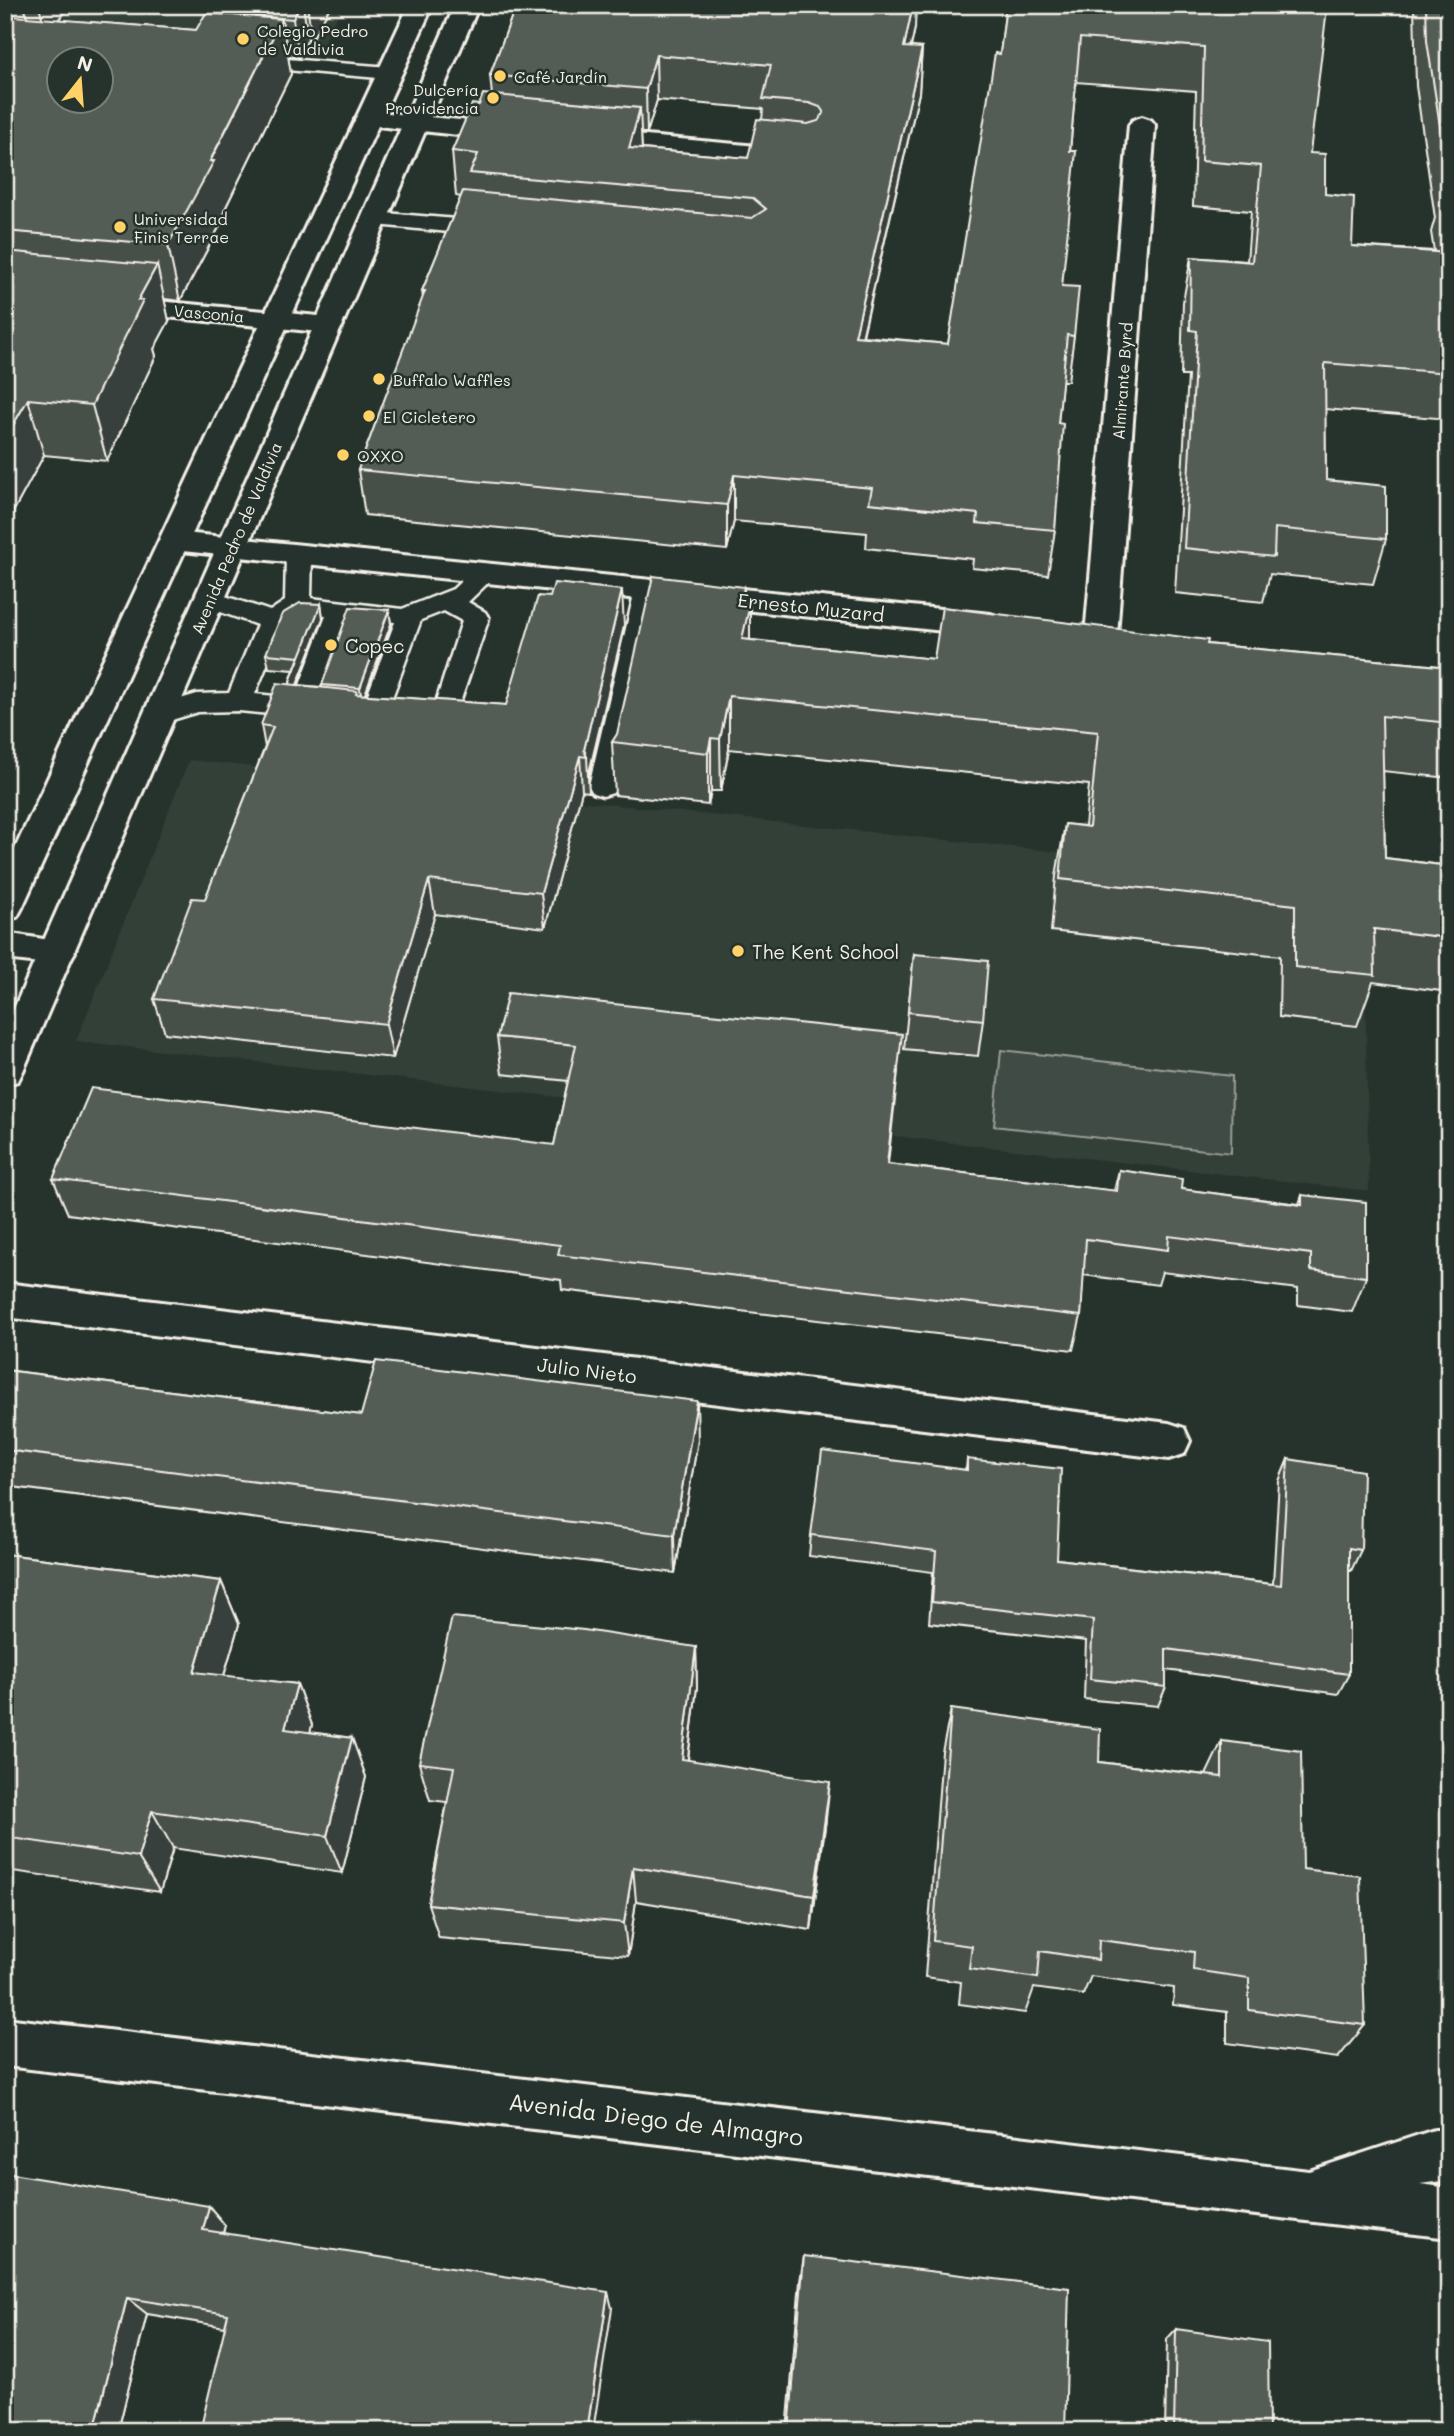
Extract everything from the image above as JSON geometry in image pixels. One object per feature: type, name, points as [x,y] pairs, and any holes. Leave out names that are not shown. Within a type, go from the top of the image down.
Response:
[{"type":"street","points":[[5,908],[421,5]]},
{"type":"street","name":"Avenida Pedro de Valdivia","points":[[5,1071],[467,5]]},
{"type":"street","points":[[368,119],[531,134]]},
{"type":"street","name":"Almirante Byrd","points":[[1102,636],[1142,125]]},
{"type":"street","points":[[558,137],[807,159]]},
{"type":"street","name":"Vasconia","points":[[86,302],[328,325]]},
{"type":"street","name":"Ernesto Muzard","points":[[174,542],[1022,628]]},
{"type":"street","points":[[5,946],[57,952]]},
{"type":"street","name":"Julio Nieto","points":[[5,1300],[1169,1441]]},
{"type":"street","name":"Avenida Diego de Almagro","points":[[5,2042],[1449,2213]]},
{"type":"street","name":"Avenida Diego de Almagro","points":[[1307,2196],[1434,2155],[1449,2155]]},
{"type":"lane","points":[[228,61],[390,74]]},
{"type":"lane","points":[[374,219],[506,231]]},
{"type":"lane","points":[[298,605],[299,554]]},
{"type":"lane","points":[[239,702],[272,621],[298,605],[410,615],[462,594],[484,574]]},
{"type":"lane","points":[[603,786],[648,590]]},
{"type":"lane","points":[[210,599],[272,621]]},
{"type":"lane","points":[[159,715],[197,703],[239,702],[429,721],[445,715],[476,618],[446,601]]},
{"type":"lane","points":[[305,708],[342,609]]},
{"type":"lane","points":[[374,715],[410,615]]},
{"type":"shaded area","name":"Colegio Pedro de Valdivia","points":[[5,5],[343,5],[318,54],[5,25]]},
{"type":"shaded area","name":"The Kent School","points":[[189,760],[1363,884],[1369,1191],[76,1041]]},
{"type":"shaded area","points":[[1001,1050],[1232,1076],[1231,1153],[994,1126]]},
{"type":"building","points":[[5,5],[18,5],[11,16],[196,30],[206,13],[282,19],[210,161],[214,161],[168,245],[5,231]]},
{"type":"building","points":[[224,5],[300,5],[293,19],[219,13]]},
{"type":"building","points":[[516,5],[913,5],[904,47],[922,48],[855,336],[948,344],[995,53],[1000,54],[1006,5],[1296,5],[1327,8],[1310,153],[1325,154],[1325,194],[1354,197],[1352,246],[1449,253],[1449,373],[1325,363],[1326,480],[1386,486],[1386,539],[1275,528],[1274,557],[1184,548],[1197,331],[1190,330],[1191,257],[1252,262],[1261,166],[1201,161],[1204,47],[1080,38],[1070,151],[1076,151],[1062,286],[1079,287],[1074,336],[1067,335],[1058,423],[1063,424],[1055,530],[977,523],[978,514],[869,503],[872,488],[734,475],[727,505],[358,470],[425,291],[422,291],[463,191],[752,218],[766,209],[753,198],[470,173],[478,154],[452,151],[472,104],[479,105],[483,94],[640,108],[629,148],[748,158],[757,119],[808,124],[818,121],[824,113],[820,107],[809,103],[763,99],[771,65],[656,55],[646,89],[490,75]]},
{"type":"building","points":[[1426,5],[1449,5],[1449,185],[1427,41]]},
{"type":"building","points":[[1443,187],[1449,187],[1449,220]]},
{"type":"building","points":[[5,251],[157,265],[138,300],[143,300],[92,405],[28,399],[5,439]]},
{"type":"building","points":[[653,576],[744,587],[740,603],[750,604],[742,639],[934,659],[942,607],[1208,640],[1207,644],[1449,667],[1449,723],[1382,716],[1385,858],[1449,866],[1449,938],[1374,929],[1375,975],[1295,967],[1295,905],[1060,879],[1065,824],[1089,827],[1098,732],[729,696],[720,739],[711,738],[708,753],[612,742],[617,734]]},
{"type":"building","points":[[554,583],[622,590],[584,750],[587,757],[580,756],[541,893],[429,880],[386,1024],[154,999],[192,898],[205,899],[273,727],[261,725],[277,683],[357,691],[356,694],[506,705],[538,596],[550,597]]},
{"type":"building","points":[[300,603],[321,604],[290,681],[299,657],[266,654],[282,614]]},
{"type":"building","points":[[350,607],[389,610],[360,688],[322,685]]},
{"type":"building","points":[[914,954],[988,961],[983,1020],[908,1012]]},
{"type":"building","points":[[508,993],[902,1034],[887,1164],[1117,1191],[1119,1170],[1182,1179],[1181,1189],[1302,1205],[1302,1195],[1366,1202],[1366,1277],[1311,1270],[1311,1254],[1169,1236],[1168,1250],[1086,1239],[1081,1316],[558,1255],[560,1245],[53,1179],[91,1088],[554,1145],[576,1045],[497,1037]]},
{"type":"building","points":[[376,1361],[697,1401],[674,1535],[5,1450],[5,1370],[361,1415]]},
{"type":"building","points":[[822,1451],[967,1470],[967,1459],[1061,1469],[1057,1559],[1281,1585],[1288,1459],[1363,1471],[1361,1550],[1349,1548],[1349,1674],[1166,1649],[1166,1687],[1090,1679],[1093,1620],[932,1602],[936,1551],[811,1535]]},
{"type":"building","points":[[5,1554],[221,1581],[194,1672],[297,1684],[285,1729],[352,1738],[327,1836],[152,1811],[138,1857],[5,1837]]},
{"type":"building","points":[[452,1617],[584,1630],[696,1647],[682,1759],[830,1782],[814,1896],[633,1867],[624,1923],[428,1904],[454,1767],[419,1763]]},
{"type":"building","points":[[951,1709],[1100,1729],[1099,1762],[1222,1777],[1222,1741],[1301,1751],[1303,1869],[1360,1876],[1365,2025],[1249,2010],[1249,1978],[1193,1970],[1194,1952],[1099,1940],[1098,1960],[1040,1951],[1038,1978],[969,1969],[972,1946],[933,1941]]},
{"type":"building","points":[[5,2173],[209,2206],[203,2230],[608,2292],[587,2431],[200,2431],[228,2314],[127,2298],[94,2431],[5,2431]]},
{"type":"building","points":[[804,2256],[1069,2288],[1065,2431],[789,2431]]},
{"type":"building","points":[[1176,2329],[1268,2342],[1269,2431],[1174,2431]]},
{"type":"place","name":"Colegio Pedro de Valdivia","points":[[243,39]]},
{"type":"place","name":"Café Jardín","points":[[500,76]]},
{"type":"place","name":"Dulcería Providencia","points":[[493,98]]},
{"type":"place","name":"Universidad Finis Terrae","points":[[120,227]]},
{"type":"place","name":"Buffalo Waffles","points":[[379,379]]},
{"type":"place","name":"El Cicletero","points":[[369,416]]},
{"type":"place","name":"OXXO","points":[[343,455]]},
{"type":"place","name":"Copec","points":[[331,645]]},
{"type":"place","name":"The Kent School","points":[[738,951]]}]
